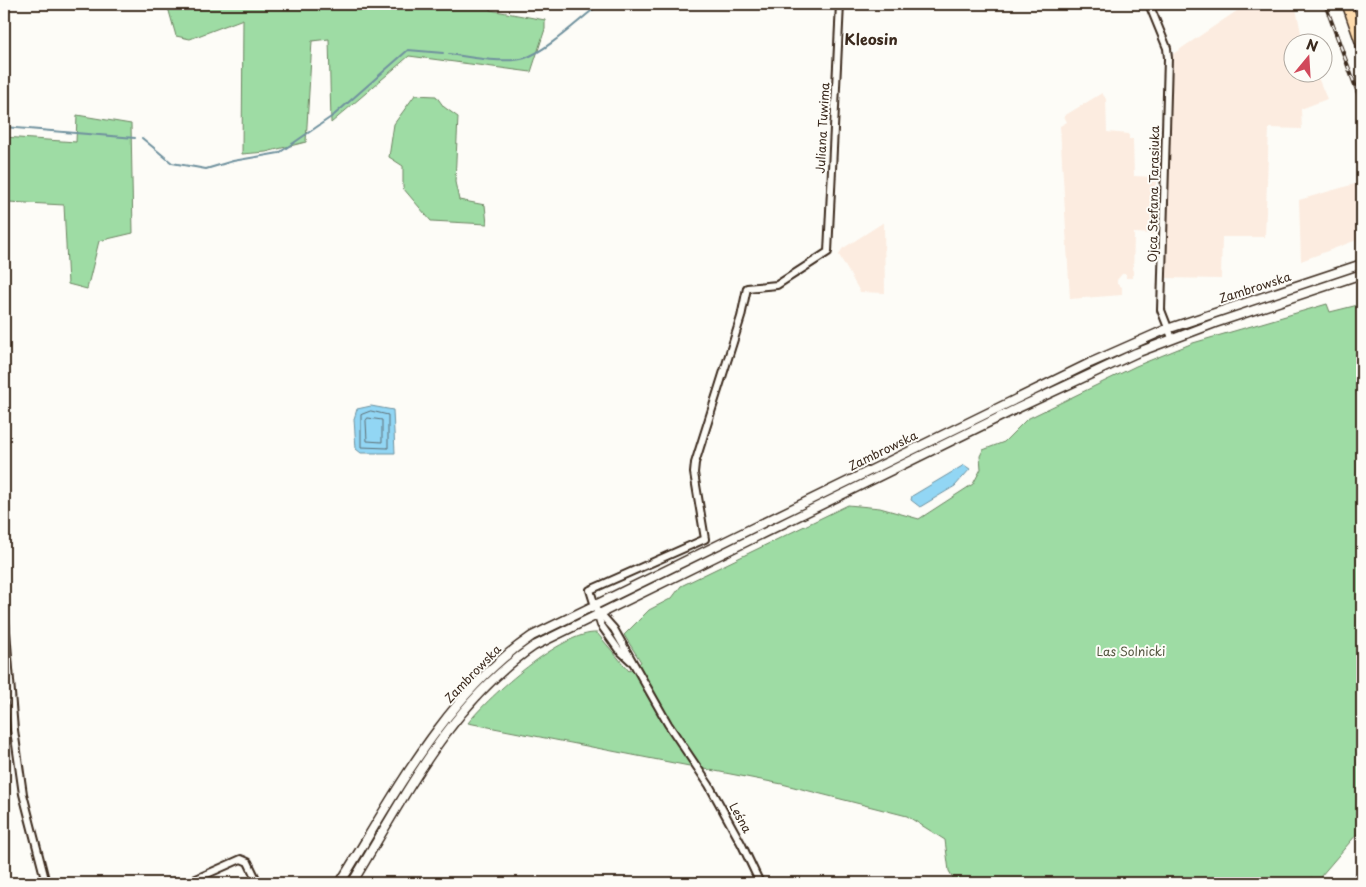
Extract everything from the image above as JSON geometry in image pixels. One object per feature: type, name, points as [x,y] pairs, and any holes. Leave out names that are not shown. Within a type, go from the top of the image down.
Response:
[{"type":"main road","points":[[1347,4],[1362,47]]},
{"type":"main road","points":[[1360,4],[1362,14]]},
{"type":"main road","name":"Zambrowska","points":[[340,883],[402,784],[472,687],[507,654],[545,628],[1090,363],[1167,329],[1362,264]]},
{"type":"main road","name":"Zambrowska","points":[[352,883],[456,719],[483,688],[520,655],[547,638],[1059,388],[1172,338],[1362,274]]},
{"type":"street","name":"Juliana Tuwima","points":[[590,590],[705,539],[694,473],[695,463],[741,317],[747,288],[777,285],[828,252],[840,4]]},
{"type":"street","name":"Ojca Stefana Tarasiuka","points":[[1149,4],[1167,48],[1161,310],[1172,338]]},
{"type":"street","name":"Leśna","points":[[590,590],[604,630],[631,661],[735,832],[760,883]]},
{"type":"street","points":[[4,607],[14,730],[23,794],[46,883]]},
{"type":"street","points":[[187,883],[241,859],[248,862],[258,883]]},
{"type":"shaded area","points":[[1247,4],[1295,4],[1301,32],[1284,32],[1284,82],[1320,82],[1327,99],[1301,109],[1302,129],[1269,128],[1265,237],[1222,237],[1221,279],[1165,278],[1173,54]]},
{"type":"shaded area","points":[[1102,93],[1106,99],[1107,132],[1129,134],[1129,139],[1133,139],[1134,176],[1156,177],[1155,234],[1134,233],[1133,278],[1126,278],[1126,274],[1122,274],[1117,280],[1117,284],[1122,287],[1122,295],[1070,299],[1060,126],[1067,122],[1064,116]]},
{"type":"shaded area","points":[[1358,183],[1362,196],[1362,238],[1301,261],[1299,200]]},
{"type":"shaded area","points":[[884,222],[885,293],[860,292],[839,255],[842,249]]},
{"type":"green space","points":[[167,4],[491,4],[490,10],[545,20],[545,29],[531,72],[409,56],[331,123],[329,39],[312,41],[306,142],[266,152],[242,154],[243,19],[190,39],[176,36]]},
{"type":"green space","points":[[415,95],[436,96],[444,107],[458,117],[455,182],[459,200],[485,205],[487,224],[431,221],[403,188],[403,166],[389,157],[394,124]]},
{"type":"green space","points":[[77,115],[131,124],[133,233],[99,241],[87,289],[68,284],[64,205],[8,202],[4,236],[4,137],[76,142]]},
{"type":"green space","name":"Las Solnicki","points":[[1327,304],[1330,312],[1362,304],[1362,828],[1315,883],[1311,883],[1312,877],[1304,883],[956,883],[949,871],[945,840],[907,816],[782,784],[468,723],[509,682],[547,653],[565,642],[582,635],[597,633],[629,671],[641,662],[624,635],[649,610],[672,598],[681,586],[848,505],[880,508],[919,519],[973,484],[981,469],[980,456],[983,450],[1004,442],[1027,419],[1136,366],[1193,343]]},
{"type":"water","points":[[371,406],[393,410],[395,453],[361,453],[356,449],[354,419],[357,409]]},
{"type":"water","points":[[964,465],[970,469],[955,486],[920,507],[911,500],[912,496]]},
{"type":"waterway","points":[[449,54],[498,60],[525,58],[553,42],[600,4]]},
{"type":"waterway","points":[[142,138],[172,163],[206,169],[233,161],[279,153],[334,115],[408,50],[443,53]]},
{"type":"waterway","points":[[4,127],[135,138]]},
{"type":"railway","points":[[1325,4],[1362,104]]},
{"type":"railway","points":[[1350,883],[1362,869]]},
{"type":"district","name":"Kleosin","points":[[871,40]]}]
